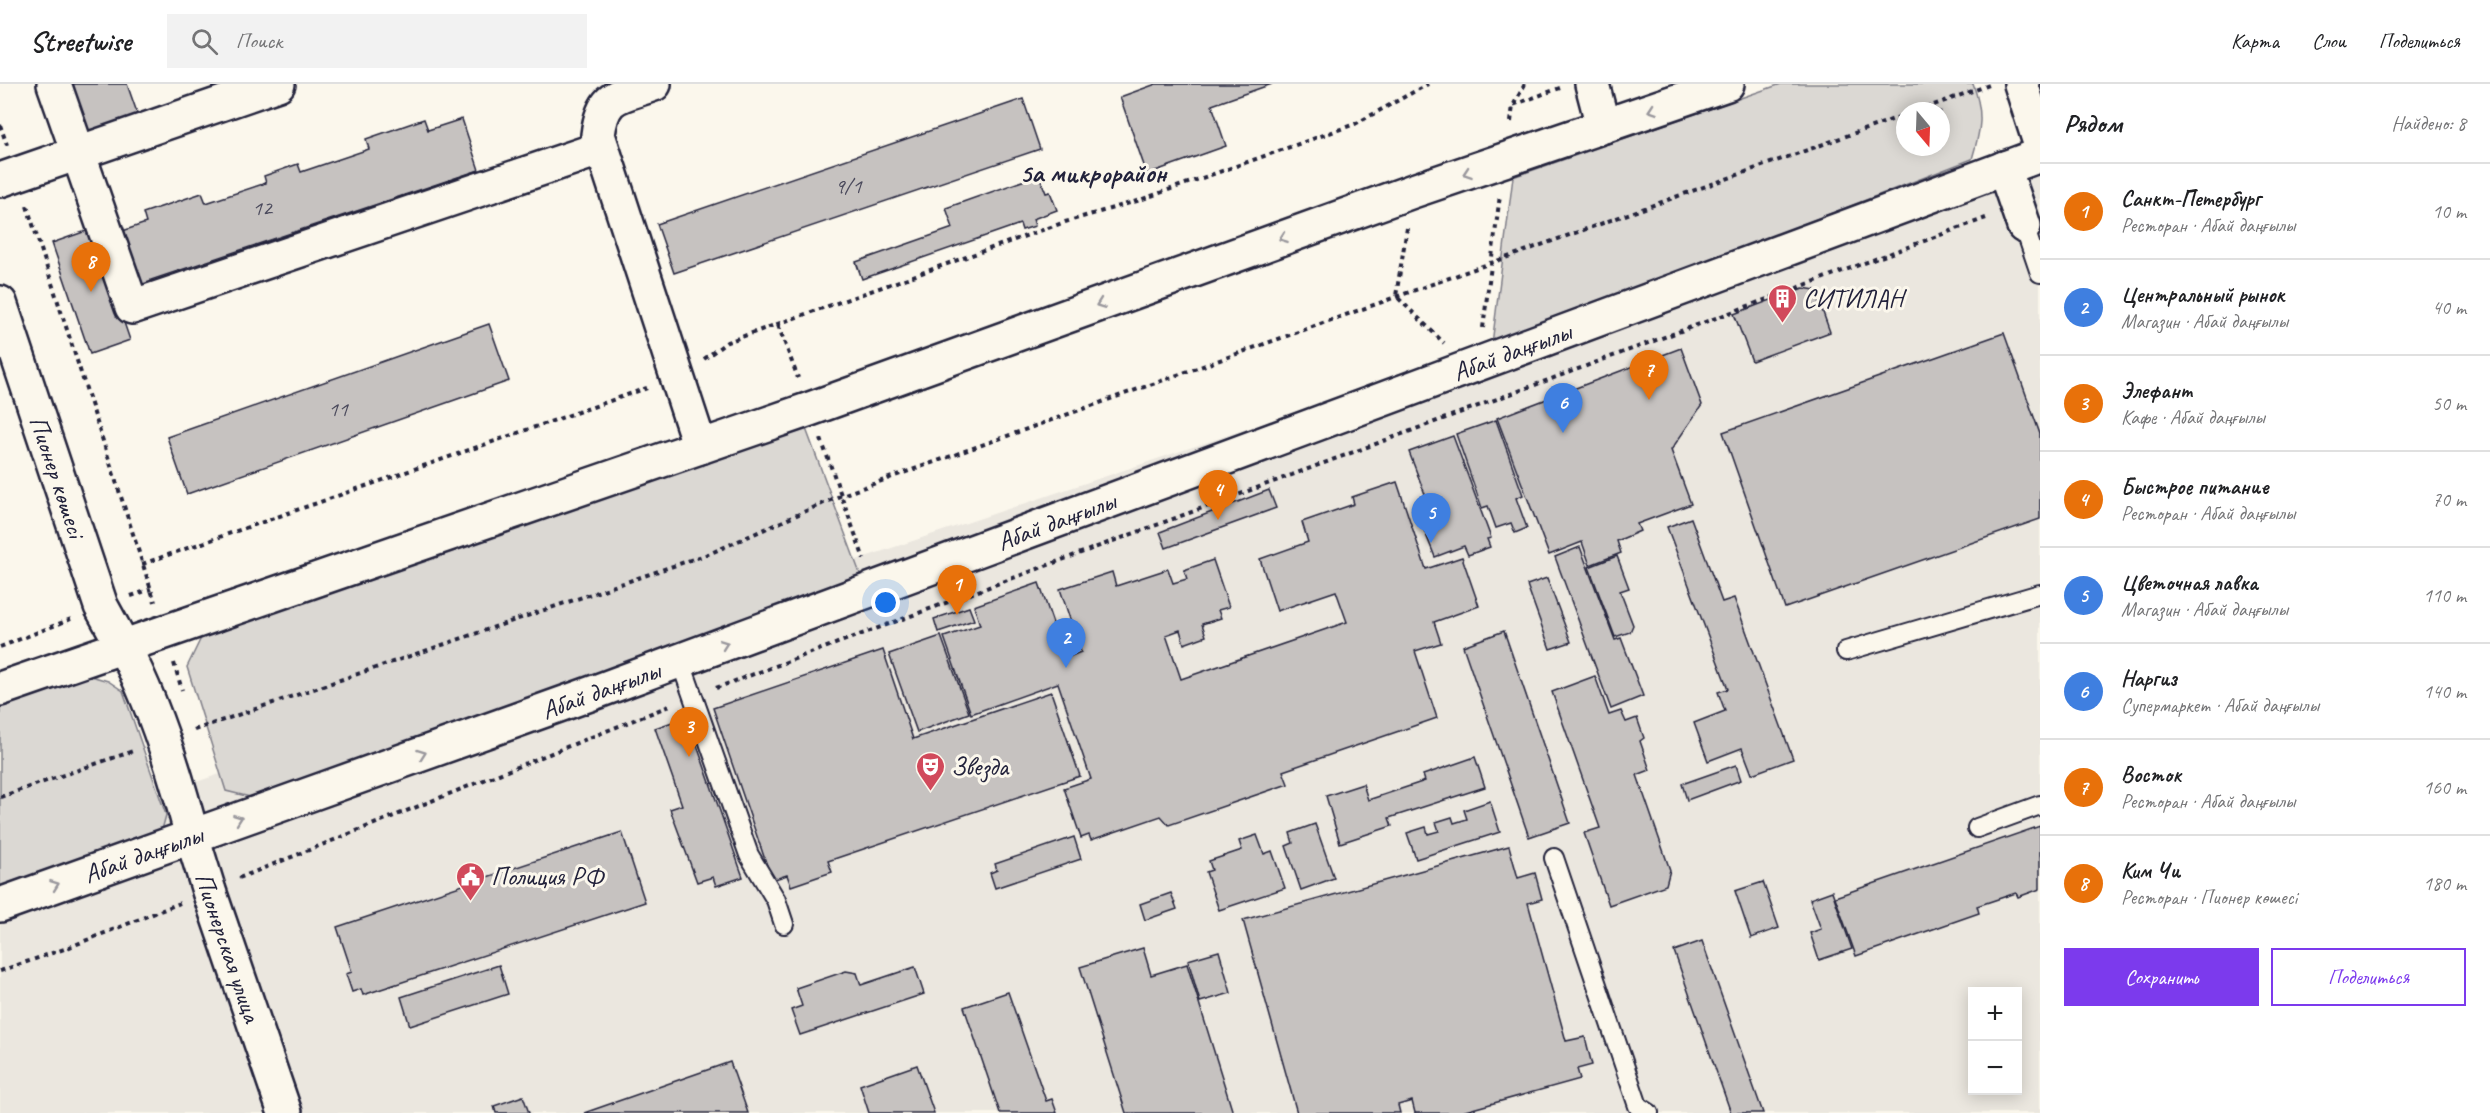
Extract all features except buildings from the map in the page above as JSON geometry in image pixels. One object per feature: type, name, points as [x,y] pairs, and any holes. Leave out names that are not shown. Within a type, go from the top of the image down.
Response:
[{"type":"main road","points":[[54,84],[132,307],[602,148]]},
{"type":"main road","points":[[8,177],[78,153],[196,97],[278,84]]},
{"type":"main road","points":[[654,84],[610,100],[600,113],[598,135],[700,447]]},
{"type":"main road","points":[[1592,84],[1603,126]]},
{"type":"main road","points":[[0,689],[810,409],[1413,191],[1727,84]]},
{"type":"main road","points":[[2021,84],[2040,144]]},
{"type":"main road","name":"Абай даңғылы","points":[[0,905],[680,660],[2040,155]]},
{"type":"main road","points":[[2004,168],[2021,216]]},
{"type":"main road","name":"Пионер көшесі","points":[[0,303],[101,606],[123,646]]},
{"type":"main road","name":"Пионерская улица","points":[[123,646],[138,674],[162,741],[208,891],[285,1113]]},
{"type":"lane","points":[[2021,216],[2040,273]]},
{"type":"lane","points":[[1846,651],[2040,594]]},
{"type":"lane","points":[[680,660],[749,855],[776,900],[784,924]]},
{"type":"lane","points":[[1977,828],[2040,805]]},
{"type":"lane","points":[[1554,858],[1638,1106],[1649,1113]]},
{"type":"path","points":[[142,564],[677,377],[727,342],[1065,222],[1137,201],[1355,124],[1428,84]]},
{"type":"path","points":[[1513,105],[1525,84]]},
{"type":"path","points":[[1942,102],[1992,84]]},
{"type":"path","points":[[0,796],[711,553],[842,495],[1896,118]]},
{"type":"path","points":[[8,177],[142,564],[185,697]]},
{"type":"path","points":[[1396,296],[1413,191]]},
{"type":"path","points":[[0,970],[67,948],[694,696],[2021,216]]},
{"type":"path","points":[[1396,296],[1468,367]]},
{"type":"path","points":[[778,325],[842,495],[886,625]]},
{"type":"path","points":[[192,719],[198,740]]},
{"type":"path","points":[[225,824],[242,877]]},
{"type":"shaded area","points":[[1781,84],[1973,84],[1979,104],[1980,122],[1972,159],[1492,344],[1513,177]]},
{"type":"shaded area","points":[[2040,162],[2040,1113],[0,1113],[0,848]]},
{"type":"shaded area","points":[[805,426],[862,579],[250,797],[226,791],[187,667],[202,636]]},
{"type":"shaded area","points":[[84,674],[108,681],[123,691],[166,815],[162,830],[151,842],[0,894],[0,703]]},
{"type":"place","name":"Ким Чи","points":[[91,292]]},
{"type":"place","name":"СИТИЛАН","points":[[1782,324]]},
{"type":"place","name":"Восток","points":[[1649,400]]},
{"type":"place","name":"Наргиз","points":[[1563,433]]},
{"type":"place","name":"Быстрое питание","points":[[1218,520]]},
{"type":"place","name":"Цветочная лавка","points":[[1431,543]]},
{"type":"place","name":"Санкт-Петербург","points":[[957,615]]},
{"type":"place","name":"Центральный рынок","points":[[1066,668]]},
{"type":"place","name":"Элефант","points":[[689,757]]},
{"type":"place","name":"Звезда","points":[[930,792]]},
{"type":"place","name":"Полиция РФ","points":[[470,902]]},
{"type":"district","name":"5а микрорайон","points":[[1093,173]]}]
